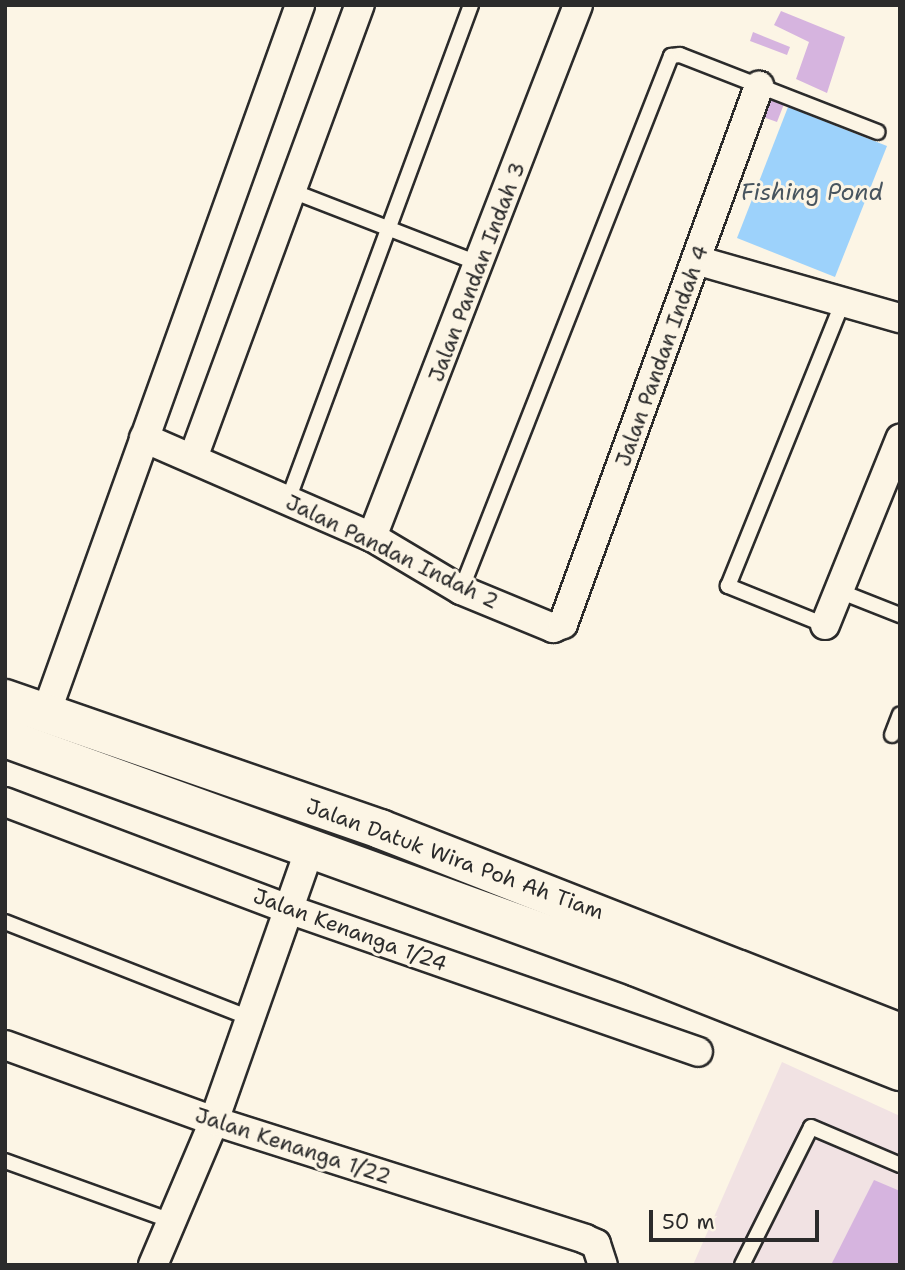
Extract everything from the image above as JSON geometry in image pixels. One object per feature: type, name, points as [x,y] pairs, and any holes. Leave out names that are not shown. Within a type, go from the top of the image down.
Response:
[{"type":"street","points":[[46,713],[300,5]]},
{"type":"street","points":[[194,458],[360,5]]},
{"type":"street","name":"Jalan Pandan Indah 3","points":[[372,537],[480,264],[578,5]]},
{"type":"street","name":"Jalan Pandan Indah 4","points":[[563,624],[759,86]]},
{"type":"street","points":[[696,260],[900,318]]},
{"type":"street","name":"Jalan Pandan Indah 2","points":[[144,438],[372,537],[461,590],[554,628],[563,624]]},
{"type":"street","points":[[825,625],[900,439]]},
{"type":"street","name":"Jalan Datuk Wira Poh Ah Tiam","points":[[5,699],[380,829],[897,1052]]},
{"type":"street","name":"Jalan Datuk Wira Poh Ah Tiam","points":[[5,738],[637,967],[897,1052]]},
{"type":"street","points":[[156,751],[296,816],[305,828],[310,849]]},
{"type":"street","name":"Jalan Kenanga 1/24","points":[[5,802],[288,909],[698,1052]]},
{"type":"street","points":[[153,1265],[174,1222],[214,1121],[310,849],[322,832],[338,827],[380,829]]},
{"type":"street","name":"Jalan Kenanga 1/22","points":[[5,1045],[214,1121],[585,1239],[596,1244],[603,1265]]},
{"type":"lane","points":[[288,500],[392,228],[471,5]]},
{"type":"lane","points":[[461,590],[671,57],[680,55],[877,132]]},
{"type":"lane","points":[[292,191],[480,264]]},
{"type":"lane","points":[[825,625],[728,586],[843,302]]},
{"type":"lane","points":[[839,591],[900,615]]},
{"type":"lane","points":[[891,735],[900,714]]},
{"type":"lane","points":[[5,922],[250,1018]]},
{"type":"lane","points":[[742,1265],[811,1127],[900,1165]]},
{"type":"lane","points":[[5,1161],[174,1222]]},
{"type":"shaded area","points":[[782,1062],[900,1116],[900,1265],[693,1265]]},
{"type":"water","name":"Fishing Pond","points":[[788,107],[887,146],[835,277],[737,238]]},
{"type":"building","points":[[781,11],[845,37],[827,93],[796,79],[809,42],[774,25]]},
{"type":"building","points":[[753,32],[790,47],[787,55],[750,41]]},
{"type":"building","points":[[770,99],[784,104],[777,122],[763,117]]},
{"type":"building","points":[[874,1180],[900,1191],[900,1265],[831,1265]]}]
